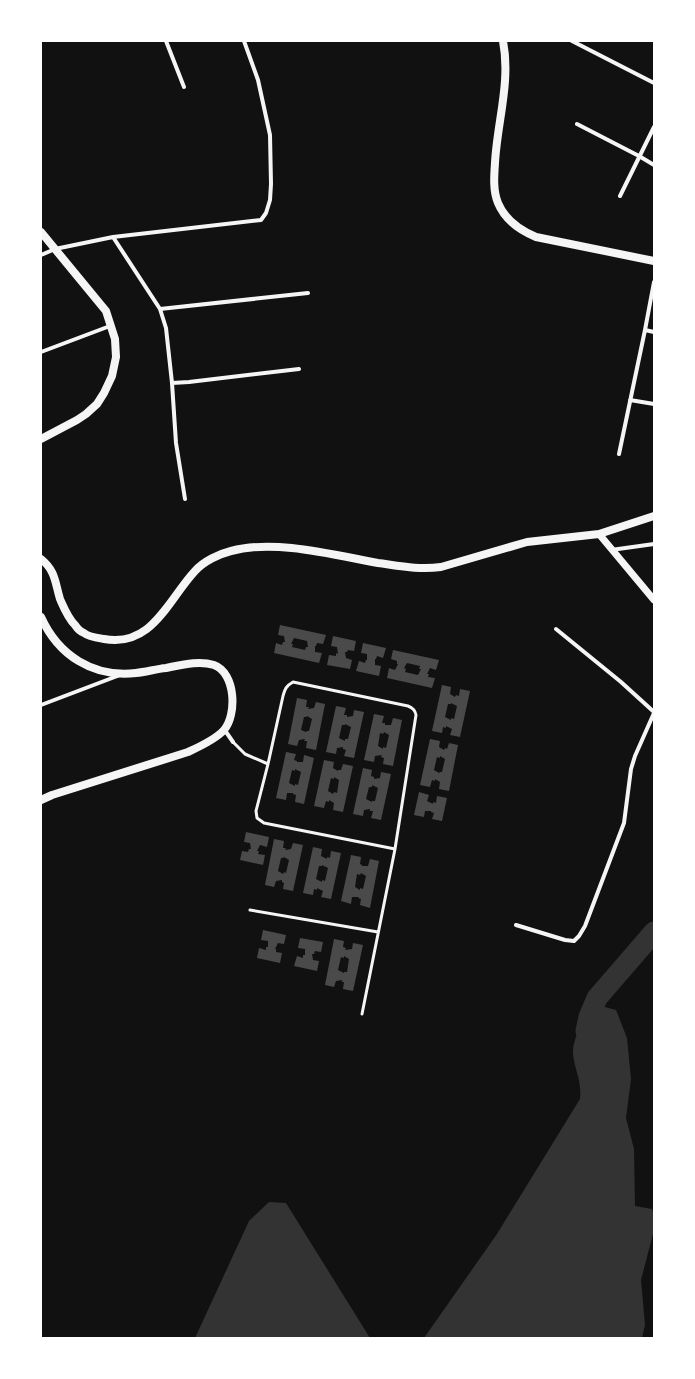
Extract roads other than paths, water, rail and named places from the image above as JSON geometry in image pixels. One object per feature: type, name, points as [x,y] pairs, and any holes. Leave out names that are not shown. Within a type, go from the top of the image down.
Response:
[{"type":"main road","points":[[503,41],[505,67],[504,88],[495,154],[494,178],[495,193],[498,204],[505,215],[522,231],[536,237],[654,261]]},
{"type":"main road","points":[[41,232],[106,311],[114,339],[116,358],[112,376],[104,393],[96,404],[86,414],[41,440]]},
{"type":"main road","points":[[41,559],[47,564],[54,574],[61,600],[69,618],[83,633],[113,641],[132,638],[143,632],[165,611],[195,570],[220,555],[232,551],[251,547],[267,546],[315,551],[410,568],[427,569],[527,542],[599,534],[654,516]]},
{"type":"main road","points":[[41,617],[52,638],[67,654],[93,668],[106,672],[124,674],[202,663],[214,665],[223,671],[231,685],[231,708],[224,729],[200,746],[188,752],[52,795],[41,800]]},
{"type":"street","points":[[166,41],[184,87]]},
{"type":"street","points":[[41,255],[55,249],[113,237],[261,220],[266,214],[270,200],[270,135],[258,80],[244,41]]},
{"type":"street","points":[[572,41],[654,83]]},
{"type":"street","points":[[576,124],[654,165]]},
{"type":"street","points":[[620,196],[654,127]]},
{"type":"street","points":[[113,237],[160,309],[166,328],[172,383],[176,443],[185,499]]},
{"type":"street","points":[[619,454],[646,330],[654,282]]},
{"type":"street","points":[[160,309],[308,293]]},
{"type":"street","points":[[41,352],[110,326]]},
{"type":"street","points":[[646,330],[654,332]]},
{"type":"street","points":[[172,383],[299,369]]},
{"type":"street","points":[[630,400],[654,404]]},
{"type":"street","points":[[599,534],[654,600]]},
{"type":"street","points":[[611,550],[654,544]]},
{"type":"street","points":[[516,925],[565,940],[574,941],[579,936],[585,926],[624,823],[631,769],[654,712],[621,682],[556,629]]},
{"type":"street","points":[[41,706],[124,674]]},
{"type":"street","points":[[224,729],[233,742]]},
{"type":"lane","points":[[362,1014],[395,849],[416,715],[413,708],[408,706],[293,682],[288,685],[285,689],[256,811],[257,818],[260,821],[395,849]]},
{"type":"lane","points":[[233,742],[245,754],[268,764]]},
{"type":"lane","points":[[250,910],[378,932]]},
{"type":"waterway","points":[[586,1031],[589,1017],[597,998],[654,932]]}]
